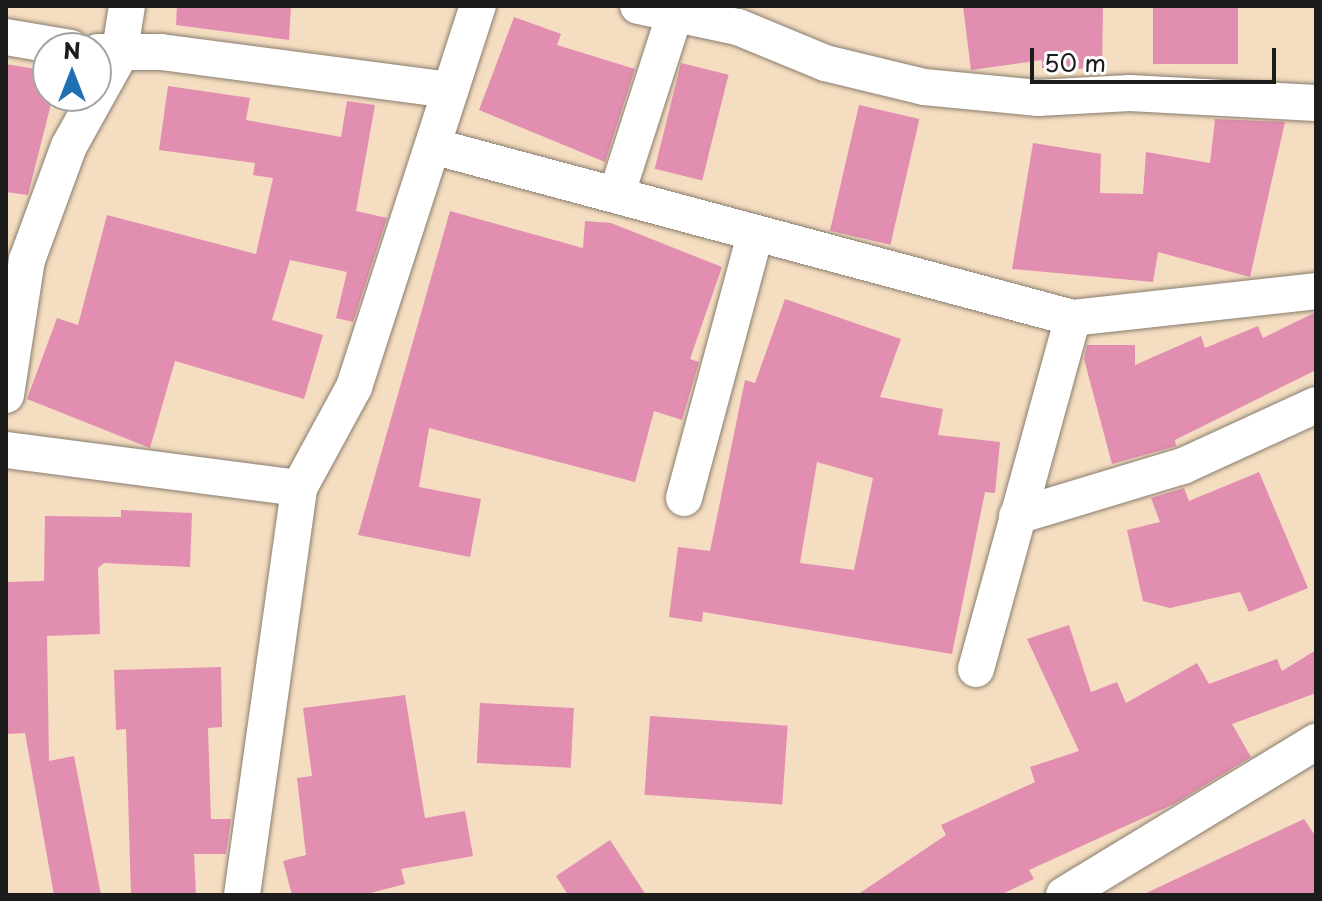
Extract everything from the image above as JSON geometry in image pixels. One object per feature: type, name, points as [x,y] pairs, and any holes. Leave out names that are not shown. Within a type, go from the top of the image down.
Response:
[{"type":"street","points":[[112,44],[127,6]]},
{"type":"street","points":[[242,895],[299,488],[354,387],[436,147],[478,6]]},
{"type":"street","points":[[638,6],[674,16],[743,16],[825,63],[924,87],[1038,98],[1130,93],[1316,103]]},
{"type":"street","points":[[617,193],[674,16]]},
{"type":"street","points":[[6,37],[32,41]]},
{"type":"street","points":[[112,54],[161,52],[451,90]]},
{"type":"street","points":[[6,395],[27,260],[83,112]]},
{"type":"street","points":[[436,147],[617,193],[755,234],[1073,318],[1316,291]]},
{"type":"street","points":[[684,498],[755,234]]},
{"type":"street","points":[[976,669],[1073,318]]},
{"type":"street","points":[[1017,516],[1183,466],[1316,405]]},
{"type":"street","points":[[6,450],[299,488]]},
{"type":"street","points":[[1064,895],[1316,742]]},
{"type":"building","points":[[177,6],[291,6],[289,40],[176,25]]},
{"type":"building","points":[[963,6],[1103,6],[1102,69],[1042,68],[1042,60],[971,70]]},
{"type":"building","points":[[1153,6],[1238,6],[1238,64],[1153,64]]},
{"type":"building","points":[[514,17],[561,34],[557,45],[635,69],[605,162],[479,110]]},
{"type":"building","points":[[681,63],[729,75],[702,181],[655,169]]},
{"type":"building","points":[[6,64],[32,68],[32,112],[49,112],[28,195],[6,192]]},
{"type":"building","points":[[168,86],[250,98],[246,120],[341,137],[347,101],[375,105],[356,211],[387,218],[353,322],[336,318],[347,272],[290,260],[272,320],[323,335],[304,399],[175,361],[150,448],[27,399],[57,318],[78,325],[107,215],[256,254],[273,178],[253,175],[255,163],[159,150]]},
{"type":"building","points":[[859,105],[919,119],[890,245],[830,231]]},
{"type":"building","points":[[1215,119],[1285,122],[1250,277],[1158,252],[1153,282],[1012,269],[1033,143],[1101,154],[1100,193],[1143,194],[1146,152],[1210,163]]},
{"type":"building","points":[[450,211],[583,248],[585,221],[611,223],[722,267],[690,359],[699,362],[682,420],[654,411],[635,482],[429,428],[419,487],[481,499],[470,557],[358,535]]},
{"type":"building","points":[[785,299],[901,339],[880,397],[943,409],[938,435],[1000,442],[995,493],[985,492],[952,654],[703,612],[702,622],[669,617],[678,547],[710,551],[745,380],[755,383]],"holes":[[[817,462],[873,478],[854,570],[800,563]]]},
{"type":"building","points":[[1316,312],[1316,370],[1175,440],[1176,446],[1112,464],[1084,359],[1087,345],[1135,345],[1135,365],[1201,336],[1205,348],[1258,326],[1263,338]]},
{"type":"building","points":[[1259,472],[1308,588],[1249,612],[1240,592],[1170,608],[1143,601],[1127,530],[1160,522],[1151,498],[1184,488],[1189,501]]},
{"type":"building","points":[[121,510],[192,513],[190,567],[104,563],[98,568],[100,634],[47,636],[49,761],[74,756],[101,895],[54,895],[25,733],[6,734],[6,582],[44,581],[45,516],[121,517]]},
{"type":"building","points":[[1069,625],[1091,692],[1117,682],[1126,703],[1197,663],[1209,684],[1277,659],[1282,671],[1316,650],[1316,693],[1232,724],[1251,757],[1174,804],[1029,870],[1034,879],[1000,895],[857,895],[946,835],[941,825],[1035,782],[1030,767],[1079,751],[1027,639]]},
{"type":"building","points":[[221,667],[222,727],[208,728],[211,819],[231,819],[226,854],[194,854],[196,895],[131,895],[126,729],[116,730],[114,670]]},
{"type":"building","points":[[405,695],[425,818],[465,811],[473,856],[401,869],[405,884],[363,895],[292,895],[283,861],[306,855],[297,778],[312,776],[303,708]]},
{"type":"building","points":[[480,703],[574,708],[571,768],[477,763]]},
{"type":"building","points":[[650,716],[788,726],[782,804],[644,795]]},
{"type":"building","points":[[1304,819],[1316,837],[1316,895],[1142,895]]},
{"type":"building","points":[[610,840],[646,895],[568,895],[556,876]]}]
